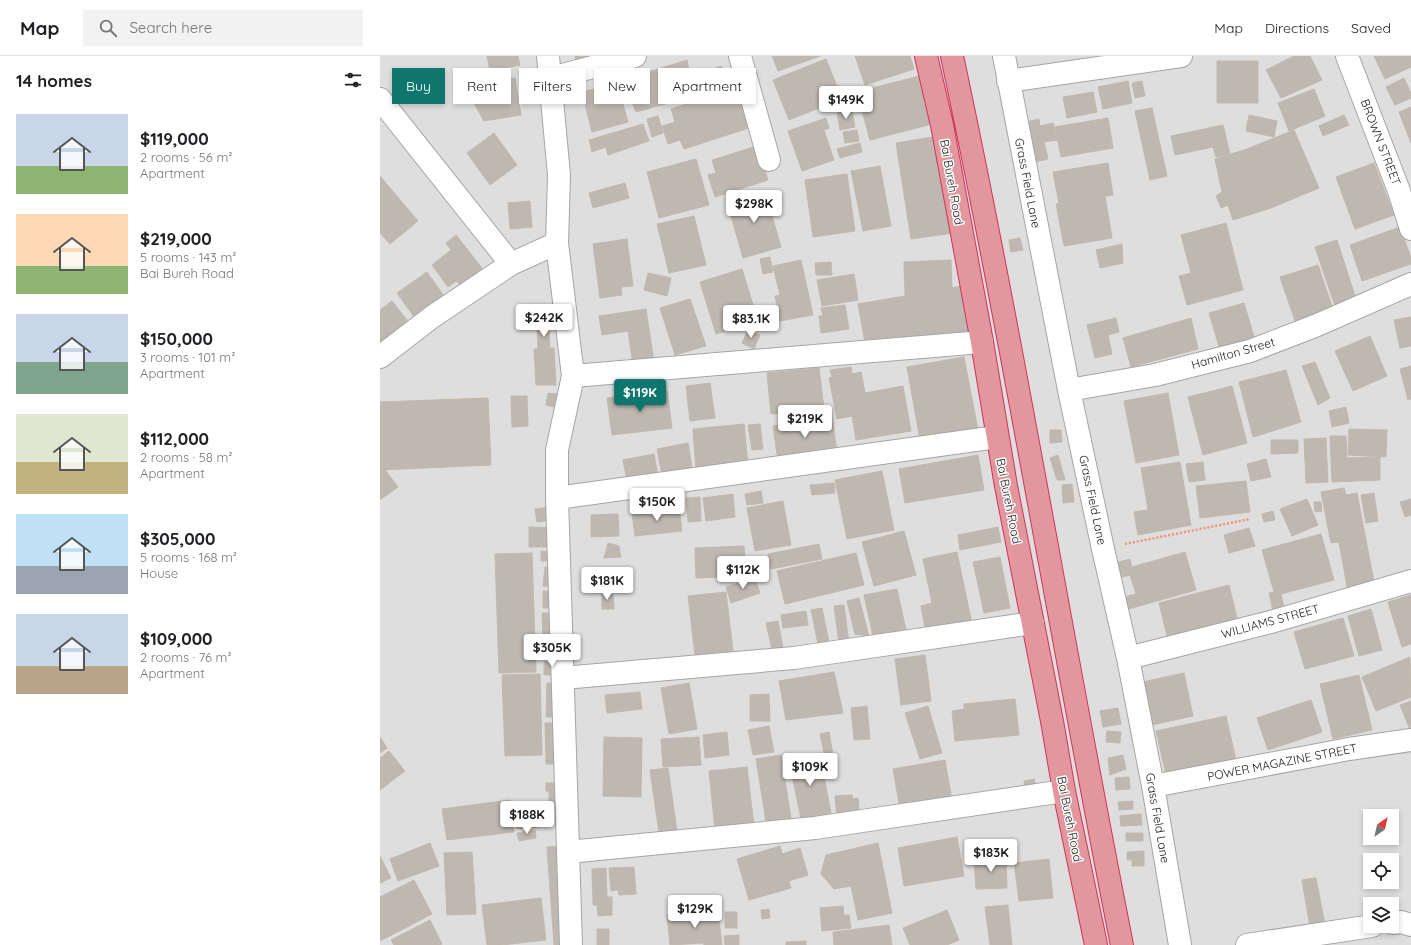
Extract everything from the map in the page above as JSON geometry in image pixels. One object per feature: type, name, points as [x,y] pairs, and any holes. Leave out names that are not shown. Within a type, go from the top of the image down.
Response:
[{"type":"highway","name":"Bai Bureh Road","points":[[926,56],[942,125],[982,342],[997,437],[1064,791],[1096,945]]},
{"type":"highway","name":"Bai Bureh Road","points":[[952,56],[983,204],[1093,801],[1122,945]]},
{"type":"street","points":[[548,56],[550,68]]},
{"type":"street","points":[[586,69],[635,56]]},
{"type":"street","points":[[740,56],[769,160]]},
{"type":"street","name":"Grass Field Lane","points":[[1004,56],[1069,390],[1128,658],[1154,786],[1180,945]]},
{"type":"street","points":[[1008,81],[1181,56]]},
{"type":"street","name":"BROWN STREET","points":[[1348,56],[1399,191],[1411,229]]},
{"type":"street","points":[[380,99],[511,264]]},
{"type":"street","points":[[553,104],[559,175],[557,243],[573,376],[557,450],[557,498],[571,945]]},
{"type":"street","points":[[380,357],[432,317],[511,264],[557,243]]},
{"type":"street","name":"Hamilton Street","points":[[1069,390],[1155,375],[1250,351],[1315,326],[1411,284]]},
{"type":"street","points":[[573,376],[982,342]]},
{"type":"street","points":[[557,498],[997,437]]},
{"type":"street","name":"WILLIAMS STREET","points":[[1128,658],[1271,622],[1411,581]]},
{"type":"street","points":[[563,678],[794,658],[1033,623]]},
{"type":"street","name":"POWER MAGAZINE STREET","points":[[1154,786],[1349,749],[1411,740]]},
{"type":"street","points":[[568,852],[815,828],[1064,791]]},
{"type":"street","points":[[1399,922],[1411,925]]},
{"type":"street","points":[[1247,945],[1363,927]]},
{"type":"path","points":[[1103,549],[1250,519]]},
{"type":"shaded area","points":[[380,56],[1411,56],[1411,945],[380,945]]},
{"type":"building","points":[[487,56],[518,56],[520,65],[505,68],[489,68]]},
{"type":"building","points":[[575,56],[602,56],[576,62]]},
{"type":"building","points":[[772,56],[820,56],[778,71]]},
{"type":"building","points":[[855,56],[910,56],[914,69],[865,85]]},
{"type":"building","points":[[1294,56],[1310,56],[1322,80],[1281,98],[1266,70]]},
{"type":"building","points":[[1374,56],[1411,56],[1411,67],[1385,79]]},
{"type":"building","points":[[826,59],[842,99],[789,120],[773,80]]},
{"type":"building","points":[[687,60],[689,68],[661,68]]},
{"type":"building","points":[[1217,61],[1258,61],[1258,103],[1217,103]]},
{"type":"building","points":[[658,69],[658,104],[665,104],[636,112],[633,104],[650,104],[650,72]]},
{"type":"building","points":[[923,75],[936,123],[870,140],[857,92]]},
{"type":"building","points":[[515,78],[521,115],[484,121],[474,104],[511,104],[511,79]]},
{"type":"building","points":[[1404,78],[1411,93],[1411,98],[1395,105],[1386,87]]},
{"type":"building","points":[[1128,81],[1132,103],[1103,109],[1098,87]]},
{"type":"building","points":[[1142,81],[1145,96],[1135,98],[1132,83]]},
{"type":"building","points":[[594,89],[594,104],[623,104],[628,122],[592,132],[585,104],[586,91]]},
{"type":"building","points":[[1314,89],[1325,116],[1289,131],[1278,103]]},
{"type":"building","points":[[1093,92],[1097,112],[1067,118],[1063,97]]},
{"type":"building","points":[[686,104],[748,104],[755,126],[684,149],[680,140],[668,144],[662,126],[675,122],[671,109]]},
{"type":"building","points":[[1411,107],[1411,143],[1399,112]]},
{"type":"building","points":[[1152,108],[1167,176],[1150,180],[1135,111]]},
{"type":"building","points":[[852,110],[855,127],[840,130],[837,113]]},
{"type":"building","points":[[1249,115],[1277,121],[1274,137],[1246,131]]},
{"type":"building","points":[[1344,115],[1349,125],[1323,136],[1319,126]]},
{"type":"building","points":[[658,116],[663,133],[652,137],[647,119]]},
{"type":"building","points":[[826,118],[829,128],[824,130],[834,160],[802,171],[788,131]]},
{"type":"building","points":[[1108,118],[1113,148],[1061,157],[1055,127]]},
{"type":"building","points":[[1039,119],[1040,126],[1053,123],[1057,140],[1044,142],[1048,159],[1035,162],[1026,122]]},
{"type":"building","points":[[643,124],[649,141],[608,155],[606,147],[592,152],[589,140]]},
{"type":"building","points":[[1223,125],[1230,154],[1216,157],[1213,147],[1175,155],[1171,136]]},
{"type":"building","points":[[857,130],[859,141],[845,143],[843,132]]},
{"type":"building","points":[[1294,130],[1319,188],[1271,208],[1247,149]]},
{"type":"building","points":[[494,133],[517,165],[490,185],[467,153]]},
{"type":"building","points":[[938,136],[953,233],[911,239],[896,143]]},
{"type":"building","points":[[860,143],[862,152],[840,158],[837,149]]},
{"type":"building","points":[[757,146],[768,180],[715,197],[708,175],[716,173],[712,160]]},
{"type":"building","points":[[1247,149],[1271,208],[1233,220],[1228,205],[1221,208],[1216,196],[1222,192],[1215,159]]},
{"type":"building","points":[[696,159],[709,205],[659,218],[647,172]]},
{"type":"building","points":[[1108,163],[1113,195],[1059,204],[1053,172]]},
{"type":"building","points":[[1374,163],[1394,215],[1355,229],[1336,177]]},
{"type":"building","points":[[880,166],[891,226],[863,231],[851,171]]},
{"type":"building","points":[[847,174],[855,231],[813,237],[805,180]]},
{"type":"building","points":[[380,176],[418,221],[390,244],[380,233]]},
{"type":"building","points":[[625,183],[629,198],[593,208],[589,193]]},
{"type":"building","points":[[765,191],[781,247],[743,258],[727,202]]},
{"type":"building","points":[[1105,196],[1112,238],[1064,246],[1056,204]]},
{"type":"building","points":[[530,201],[532,227],[510,229],[508,203]]},
{"type":"building","points":[[694,216],[706,265],[669,273],[657,224]]},
{"type":"building","points":[[1226,223],[1243,290],[1187,305],[1179,276],[1191,273],[1181,235]]},
{"type":"building","points":[[1400,227],[1411,258],[1411,264],[1362,281],[1350,245]]},
{"type":"building","points":[[456,235],[482,268],[460,285],[456,281],[448,287],[432,265],[451,250],[446,243]]},
{"type":"building","points":[[1020,238],[1023,250],[1011,252],[1009,240]]},
{"type":"building","points":[[627,239],[633,286],[621,287],[622,295],[600,298],[593,244]]},
{"type":"building","points":[[1337,240],[1356,299],[1335,306],[1315,247]]},
{"type":"building","points":[[1122,244],[1123,263],[1100,268],[1096,250]]},
{"type":"building","points":[[770,257],[773,272],[763,274],[760,259]]},
{"type":"building","points":[[801,260],[813,315],[780,321],[775,296],[780,295],[773,266]]},
{"type":"building","points":[[951,260],[952,288],[961,286],[969,331],[866,348],[858,304],[905,296],[904,262]]},
{"type":"building","points":[[831,262],[832,275],[816,275],[815,263]]},
{"type":"building","points":[[1318,265],[1334,312],[1296,324],[1280,277]]},
{"type":"building","points":[[742,269],[758,321],[716,334],[700,282]]},
{"type":"building","points":[[427,272],[444,296],[415,318],[397,293]]},
{"type":"building","points":[[648,273],[671,278],[667,296],[644,290]]},
{"type":"building","points":[[854,274],[858,300],[822,306],[817,280]]},
{"type":"building","points":[[690,299],[706,346],[675,355],[660,308]]},
{"type":"building","points":[[392,301],[410,324],[380,347],[380,310]]},
{"type":"building","points":[[1244,303],[1255,340],[1220,350],[1209,313]]},
{"type":"building","points":[[845,305],[849,329],[821,333],[819,316],[823,316],[821,308]]},
{"type":"building","points":[[646,309],[654,362],[633,365],[628,331],[602,335],[599,316]]},
{"type":"building","points":[[1411,317],[1411,346],[1400,348],[1394,320]]},
{"type":"building","points":[[1116,318],[1119,332],[1108,335],[1112,354],[1095,358],[1087,325]]},
{"type":"building","points":[[1191,318],[1198,349],[1131,367],[1123,338]]},
{"type":"building","points":[[549,328],[550,347],[538,348],[537,329]]},
{"type":"building","points":[[748,330],[760,335],[754,349],[742,343]]},
{"type":"building","points":[[1370,336],[1387,376],[1353,391],[1335,351]]},
{"type":"building","points":[[554,348],[556,385],[536,385],[534,349]]},
{"type":"building","points":[[964,357],[978,430],[920,440],[907,367]]},
{"type":"building","points":[[1315,362],[1330,398],[1318,405],[1302,366]]},
{"type":"building","points":[[1411,366],[1411,399],[1408,400],[1400,369]]},
{"type":"building","points":[[851,367],[852,374],[861,372],[865,393],[903,386],[911,431],[856,440],[852,416],[837,419],[829,378],[832,377],[830,370]]},
{"type":"building","points":[[819,368],[824,408],[771,414],[767,373]]},
{"type":"building","points":[[1286,370],[1301,422],[1253,437],[1239,382]]},
{"type":"building","points":[[710,383],[715,418],[690,421],[686,386]]},
{"type":"building","points":[[1232,386],[1247,443],[1203,455],[1188,397]]},
{"type":"building","points":[[667,391],[672,428],[612,435],[607,398]]},
{"type":"building","points":[[548,393],[557,394],[554,407],[546,405]]},
{"type":"building","points":[[1168,393],[1179,455],[1136,463],[1124,401]]},
{"type":"building","points":[[511,396],[527,396],[528,426],[512,427]]},
{"type":"building","points":[[488,398],[491,465],[380,470],[380,402]]},
{"type":"building","points":[[1346,407],[1349,423],[1332,427],[1329,411]]},
{"type":"building","points":[[832,418],[837,452],[778,461],[773,426]]},
{"type":"building","points":[[744,424],[748,465],[696,469],[693,429]]},
{"type":"building","points":[[760,424],[763,449],[752,450],[748,425]]},
{"type":"building","points":[[1349,429],[1387,430],[1386,457],[1348,455]]},
{"type":"building","points":[[1050,430],[1061,430],[1062,442],[1050,443]]},
{"type":"building","points":[[1330,436],[1346,436],[1347,458],[1380,457],[1380,480],[1332,482]]},
{"type":"building","points":[[1326,438],[1328,482],[1306,483],[1304,439]]},
{"type":"building","points":[[1271,440],[1298,440],[1298,453],[1271,454]]},
{"type":"building","points":[[688,443],[693,474],[663,480],[657,449]]},
{"type":"building","points":[[654,454],[659,481],[628,486],[623,460]]},
{"type":"building","points":[[978,455],[984,490],[905,503],[899,469]]},
{"type":"building","points":[[1058,455],[1065,480],[1057,480],[1050,458]]},
{"type":"building","points":[[1266,459],[1271,477],[1251,481],[1247,464]]},
{"type":"building","points":[[1180,462],[1191,525],[1138,535],[1134,512],[1148,510],[1141,468]]},
{"type":"building","points":[[1203,462],[1205,480],[1189,482],[1186,464]]},
{"type":"building","points":[[380,463],[398,487],[380,500]]},
{"type":"building","points":[[882,471],[894,530],[847,539],[835,480]]},
{"type":"building","points":[[1246,481],[1250,512],[1200,518],[1196,486]]},
{"type":"building","points":[[834,483],[835,493],[812,495],[810,485]]},
{"type":"building","points":[[1072,484],[1074,502],[1063,503],[1062,485]]},
{"type":"building","points":[[1344,488],[1346,495],[1357,493],[1375,587],[1348,592],[1339,542],[1331,543],[1321,492]]},
{"type":"building","points":[[761,491],[763,503],[747,505],[745,494]]},
{"type":"building","points":[[1374,493],[1378,521],[1366,523],[1361,495]]},
{"type":"building","points":[[733,494],[735,517],[706,521],[703,498]]},
{"type":"building","points":[[700,497],[701,521],[688,522],[686,498]]},
{"type":"building","points":[[1307,499],[1318,525],[1292,536],[1280,509]]},
{"type":"building","points":[[1411,499],[1411,515],[1405,517],[1400,502]]},
{"type":"building","points":[[783,501],[791,545],[755,551],[747,508]]},
{"type":"building","points":[[1314,502],[1321,502],[1322,511],[1315,512]]},
{"type":"building","points":[[550,507],[552,520],[537,522],[535,509]]},
{"type":"building","points":[[679,508],[682,531],[635,536],[632,514]]},
{"type":"building","points":[[1273,511],[1275,520],[1264,522],[1262,514]]},
{"type":"building","points":[[618,514],[619,536],[591,537],[591,515]]},
{"type":"building","points":[[529,527],[556,528],[556,547],[529,547]]},
{"type":"building","points":[[998,527],[1001,542],[960,550],[958,535]]},
{"type":"building","points":[[1249,528],[1255,546],[1229,553],[1224,535]]},
{"type":"building","points":[[904,531],[916,575],[874,586],[862,542]]},
{"type":"building","points":[[1321,534],[1334,580],[1281,594],[1285,613],[1274,615],[1269,593],[1274,592],[1262,550]]},
{"type":"building","points":[[608,543],[619,546],[621,557],[604,558]]},
{"type":"building","points":[[819,544],[822,559],[771,569],[768,554]]},
{"type":"building","points":[[744,546],[746,576],[696,578],[695,548]]},
{"type":"building","points":[[541,551],[554,552],[554,561],[541,561]]},
{"type":"building","points":[[957,552],[972,624],[926,633],[921,606],[932,603],[923,559]]},
{"type":"building","points":[[1185,552],[1196,590],[1125,610],[1121,598],[1136,594],[1130,575],[1119,578],[1115,563],[1130,559],[1132,567]]},
{"type":"building","points":[[532,553],[536,672],[499,673],[495,554]]},
{"type":"building","points":[[856,553],[864,585],[785,604],[777,571]]},
{"type":"building","points":[[1000,557],[1010,608],[984,613],[973,562]]},
{"type":"building","points":[[545,567],[556,568],[554,587],[543,586]]},
{"type":"building","points":[[755,578],[760,593],[731,603],[726,587]]},
{"type":"building","points":[[1229,585],[1238,622],[1168,640],[1159,603]]},
{"type":"building","points":[[897,589],[906,630],[873,636],[864,595]]},
{"type":"building","points":[[602,590],[613,595],[614,609],[602,609]]},
{"type":"building","points":[[543,591],[555,591],[555,608],[543,608]]},
{"type":"building","points":[[726,592],[733,651],[695,655],[688,596]]},
{"type":"building","points":[[1411,595],[1411,644],[1402,647],[1388,602]]},
{"type":"building","points":[[859,598],[869,636],[855,634],[847,601]]},
{"type":"building","points":[[844,605],[849,643],[839,644],[834,606]]},
{"type":"building","points":[[822,608],[829,642],[818,644],[811,610]]},
{"type":"building","points":[[1371,609],[1382,650],[1359,656],[1348,616]]},
{"type":"building","points":[[806,611],[808,625],[783,628],[781,615]]},
{"type":"building","points":[[542,613],[557,613],[557,638],[543,638]]},
{"type":"building","points":[[1343,618],[1354,656],[1305,669],[1294,632]]},
{"type":"building","points":[[778,621],[783,648],[772,650],[766,623]]},
{"type":"building","points":[[543,643],[559,643],[559,656],[543,656]]},
{"type":"building","points":[[925,655],[931,701],[901,705],[895,659]]},
{"type":"building","points":[[1410,657],[1411,697],[1376,711],[1362,677]]},
{"type":"building","points":[[544,662],[559,662],[559,675],[544,675]]},
{"type":"building","points":[[834,672],[843,713],[786,720],[779,681]]},
{"type":"building","points":[[1184,673],[1193,716],[1147,726],[1138,683]]},
{"type":"building","points":[[540,674],[542,755],[505,756],[502,675]]},
{"type":"building","points":[[1359,675],[1372,730],[1333,739],[1320,684]]},
{"type":"building","points":[[547,683],[561,684],[560,717],[546,717]]},
{"type":"building","points":[[689,683],[697,729],[669,734],[661,688]]},
{"type":"building","points":[[640,692],[642,709],[607,713],[605,695]]},
{"type":"building","points":[[769,694],[770,721],[750,721],[750,695]]},
{"type":"building","points":[[1015,699],[1019,735],[955,741],[952,711],[964,709],[964,704]]},
{"type":"building","points":[[1311,700],[1322,732],[1268,750],[1257,718]]},
{"type":"building","points":[[1411,701],[1411,732],[1400,705]]},
{"type":"building","points":[[867,706],[870,739],[854,740],[851,708]]},
{"type":"building","points":[[928,706],[942,753],[920,759],[905,713]]},
{"type":"building","points":[[1118,708],[1121,724],[1103,727],[1100,711]]},
{"type":"building","points":[[1226,716],[1236,760],[1166,775],[1156,731]]},
{"type":"building","points":[[545,723],[561,723],[561,764],[546,764]]},
{"type":"building","points":[[769,726],[774,752],[753,755],[748,730]]},
{"type":"building","points":[[1107,731],[1121,732],[1120,743],[1106,742]]},
{"type":"building","points":[[727,732],[729,755],[705,758],[703,735]]},
{"type":"building","points":[[829,732],[835,766],[827,768],[820,734]]},
{"type":"building","points":[[380,737],[387,748],[380,753]]},
{"type":"building","points":[[604,737],[642,738],[641,797],[603,796]]},
{"type":"building","points":[[699,737],[701,765],[663,767],[661,739]]},
{"type":"building","points":[[389,751],[405,771],[380,790],[380,758]]},
{"type":"building","points":[[781,755],[792,824],[767,828],[756,759]]},
{"type":"building","points":[[820,755],[831,813],[801,819],[789,761]]},
{"type":"building","points":[[1123,755],[1126,769],[1110,775],[1108,758]]},
{"type":"building","points":[[945,760],[952,800],[900,809],[893,769]]},
{"type":"building","points":[[747,767],[754,826],[715,830],[709,771]]},
{"type":"building","points":[[668,768],[678,838],[660,840],[650,770]]},
{"type":"building","points":[[1129,777],[1130,789],[1116,790],[1115,778]]},
{"type":"building","points":[[1034,779],[1036,786],[1025,788],[1024,781]]},
{"type":"building","points":[[546,783],[561,783],[561,810],[549,809],[549,791],[546,791]]},
{"type":"building","points":[[852,795],[853,799],[858,798],[859,812],[837,820],[835,796]]},
{"type":"building","points":[[510,800],[514,832],[447,840],[442,809]]},
{"type":"building","points":[[1133,801],[1133,809],[1119,810],[1118,802]]},
{"type":"building","points":[[537,809],[539,827],[517,829],[515,811]]},
{"type":"building","points":[[1141,814],[1142,825],[1121,826],[1120,816]]},
{"type":"building","points":[[535,830],[536,838],[519,841],[517,833]]},
{"type":"building","points":[[1126,833],[1143,833],[1143,841],[1126,841]]},
{"type":"building","points":[[957,837],[964,876],[904,886],[898,848]]},
{"type":"building","points":[[430,843],[439,866],[398,881],[390,859]]},
{"type":"building","points":[[878,843],[892,913],[858,920],[851,886],[834,889],[821,874],[826,855]]},
{"type":"building","points":[[561,846],[569,945],[554,945],[547,847]]},
{"type":"building","points":[[780,846],[782,854],[800,848],[808,875],[789,881],[791,888],[749,900],[737,859]]},
{"type":"building","points":[[1144,851],[1144,859],[1127,860],[1127,852]]},
{"type":"building","points":[[472,852],[476,914],[447,915],[444,853]]},
{"type":"building","points":[[380,856],[391,878],[380,883]]},
{"type":"building","points":[[1006,858],[1007,888],[976,889],[974,859]]},
{"type":"building","points":[[1049,859],[1053,898],[1019,901],[1014,863]]},
{"type":"building","points":[[1144,859],[1144,866],[1132,866],[1132,860]]},
{"type":"building","points":[[634,867],[636,894],[619,895],[618,890],[611,891],[609,868]]},
{"type":"building","points":[[606,868],[607,897],[612,897],[612,915],[598,916],[597,905],[593,905],[592,869]]},
{"type":"building","points":[[1316,878],[1325,925],[1310,927],[1302,880]]},
{"type":"building","points":[[414,880],[432,914],[380,941],[380,897]]},
{"type":"building","points":[[541,898],[546,940],[502,945],[487,945],[482,905]]},
{"type":"building","points":[[1008,905],[1012,945],[990,945],[985,907]]},
{"type":"building","points":[[843,906],[844,915],[849,915],[851,928],[822,931],[820,908]]},
{"type":"building","points":[[769,909],[770,918],[762,919],[761,910]]},
{"type":"building","points":[[947,910],[959,940],[947,945],[910,945],[903,928]]},
{"type":"building","points":[[718,911],[722,945],[704,945],[704,943],[670,945],[667,915]]},
{"type":"building","points":[[725,912],[737,912],[737,928],[725,928]]},
{"type":"building","points":[[430,920],[442,944],[394,945],[391,940]]},
{"type":"building","points":[[889,925],[892,945],[834,945],[833,932]]},
{"type":"building","points":[[597,929],[609,929],[609,945],[597,945]]},
{"type":"building","points":[[739,935],[739,945],[725,945],[724,936]]},
{"type":"building","points":[[806,941],[806,945],[786,945],[786,942]]}]
